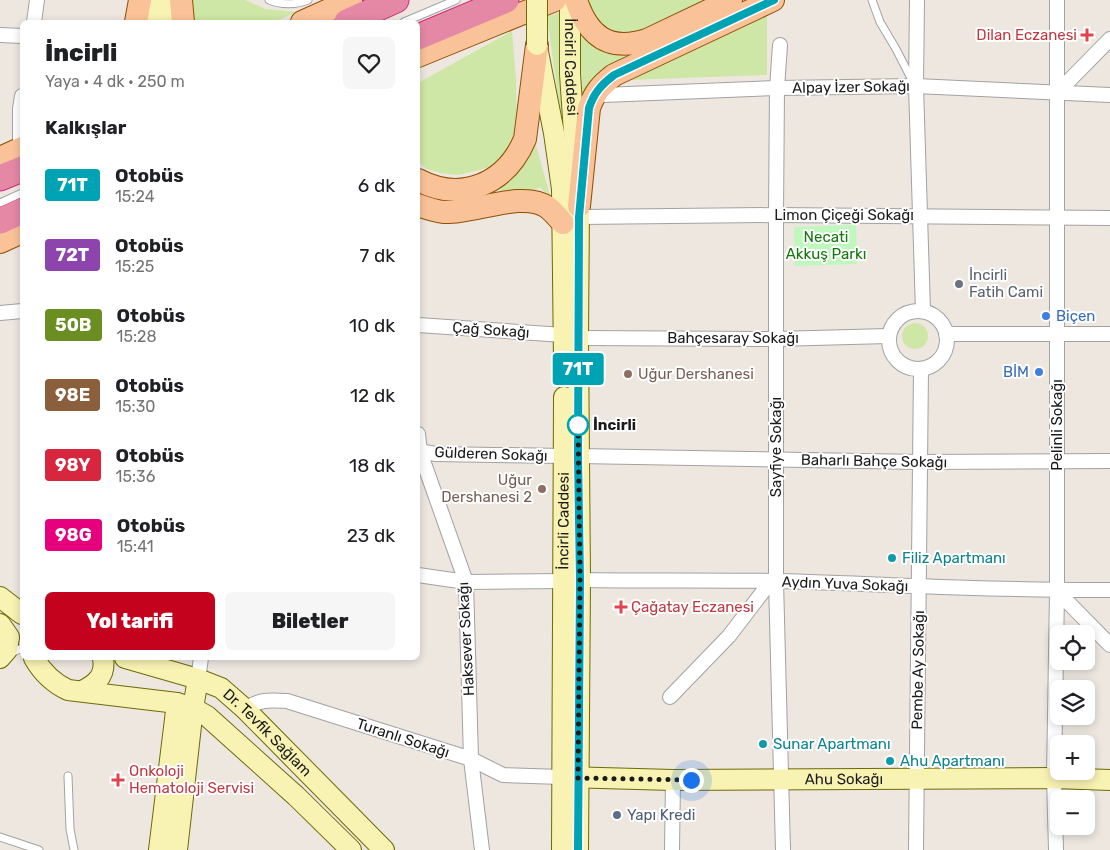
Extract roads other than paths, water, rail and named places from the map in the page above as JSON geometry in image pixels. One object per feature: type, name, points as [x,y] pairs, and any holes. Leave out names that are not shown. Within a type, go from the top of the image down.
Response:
[{"type":"highway","points":[[351,20],[396,0]]},
{"type":"highway","points":[[420,37],[506,0]]},
{"type":"highway","points":[[0,178],[16,156]]},
{"type":"highway","points":[[0,221],[20,212]]},
{"type":"main road","points":[[136,20],[140,0]]},
{"type":"main road","points":[[148,20],[151,0]]},
{"type":"main road","points":[[164,20],[167,0]]},
{"type":"main road","points":[[181,0],[183,20]]},
{"type":"main road","points":[[306,20],[351,0]]},
{"type":"main road","name":"İncirli Caddesi","points":[[537,0],[537,45],[559,163],[574,215]]},
{"type":"main road","points":[[420,55],[567,2],[596,35],[617,44],[633,44],[646,40],[731,0]]},
{"type":"main road","points":[[420,206],[445,212],[524,201],[574,215],[588,113],[592,98],[600,86],[614,75],[774,0]]},
{"type":"main road","name":"İncirli Caddesi","points":[[562,850],[570,777],[572,581],[571,337],[574,215],[567,2]]},
{"type":"main road","points":[[420,68],[469,36]]},
{"type":"main road","points":[[420,181],[431,187],[444,190],[466,190],[489,182],[511,164],[520,152],[525,139],[537,45]]},
{"type":"main road","points":[[0,242],[20,233]]},
{"type":"main road","points":[[0,597],[20,612]]},
{"type":"main road","points":[[0,615],[20,633]]},
{"type":"main road","points":[[0,624],[9,637],[7,650],[0,658]]},
{"type":"main road","points":[[35,660],[57,685],[68,690],[82,690],[185,706],[207,716],[296,796],[351,850]]},
{"type":"main road","points":[[82,690],[95,684],[100,678],[103,660]]},
{"type":"main road","name":"Dr. Tevfik Sağlam","points":[[132,660],[198,679],[221,688],[245,709],[384,850]]},
{"type":"main road","points":[[159,850],[185,706],[198,679]]},
{"type":"main road","points":[[177,850],[185,706]]},
{"type":"main road","name":"İncirli Caddesi","points":[[570,777],[578,850]]},
{"type":"main road","name":"Ahu Sokağı","points":[[570,777],[673,780],[1050,778]]},
{"type":"main road","name":"Ahu Sokağı","points":[[1095,779],[1110,780]]},
{"type":"street","points":[[34,20],[37,0]]},
{"type":"street","points":[[917,0],[916,86],[923,311]]},
{"type":"street","name":"Pelinli Sokağı","points":[[1055,735],[1057,591],[1057,0]]},
{"type":"street","points":[[0,35],[20,36]]},
{"type":"street","points":[[1057,93],[1110,39]]},
{"type":"street","name":"Sayfiye Sokağı","points":[[780,44],[777,88],[776,459],[773,581],[783,850]]},
{"type":"street","name":"Alpay İzer Sokağı","points":[[592,98],[603,95],[777,88],[916,86],[1110,95]]},
{"type":"street","points":[[16,156],[20,109]]},
{"type":"street","name":"Limon Çiçeği Sokağı","points":[[574,215],[1110,218]]},
{"type":"street","points":[[0,313],[20,311]]},
{"type":"street","points":[[923,311],[938,319],[946,334],[947,344],[944,353],[930,367],[921,369],[912,369],[897,361],[888,345],[888,336],[894,322],[907,313],[923,311]]},
{"type":"street","name":"Çağ Sokağı","points":[[420,325],[571,337]]},
{"type":"street","points":[[946,334],[1110,334]]},
{"type":"street","name":"Bahçesaray Sokağı","points":[[571,337],[776,339],[888,336]]},
{"type":"street","name":"Pembe Ay Sokağı","points":[[916,850],[921,369]]},
{"type":"street","name":"Gülderen Sokağı","points":[[420,452],[571,456]]},
{"type":"street","name":"Haksever Sokağı","points":[[420,455],[466,582],[471,759],[482,850]]},
{"type":"street","name":"Baharlı Bahçe Sokağı","points":[[571,456],[921,462],[1110,461]]},
{"type":"street","name":"Aydın Yuva Sokağı","points":[[420,575],[466,582],[773,581],[1057,591],[1110,590]]},
{"type":"street","points":[[670,697],[729,636],[773,581]]},
{"type":"street","points":[[1057,591],[1110,645]]},
{"type":"street","points":[[198,679],[201,660]]},
{"type":"street","name":"Turanlı Sokağı","points":[[245,709],[256,702],[287,701],[471,759],[503,776],[570,777]]},
{"type":"street","points":[[672,850],[673,780]]},
{"type":"street","name":"Pelinli Sokağı","points":[[1054,780],[1056,850]]},
{"type":"lane","points":[[269,0],[275,3],[300,4],[308,0]]},
{"type":"lane","points":[[409,20],[456,0]]},
{"type":"lane","points":[[872,0],[880,22],[916,86]]},
{"type":"lane","points":[[0,203],[20,194]]},
{"type":"lane","points":[[0,658],[20,649]]},
{"type":"lane","points":[[68,776],[70,829],[74,850]]},
{"type":"lane","points":[[0,837],[39,850]]},
{"type":"place","name":"Dilan Eczanesi","points":[[1087,35]]},
{"type":"place","name":"İncirli Fatih Cami","points":[[959,284]]},
{"type":"place","name":"Biçen","points":[[1046,316]]},
{"type":"place","name":"BİM","points":[[1039,372]]},
{"type":"place","name":"Uğur Dershanesi","points":[[628,374]]},
{"type":"place","name":"İncirli","points":[[578,425]]},
{"type":"place","name":"Uğur Dershanesi 2","points":[[542,489]]},
{"type":"place","name":"Filiz Apartmanı","points":[[892,558]]},
{"type":"place","name":"Çağatay Eczanesi","points":[[621,607]]},
{"type":"place","name":"Sunar Apartmanı","points":[[763,744]]},
{"type":"place","name":"Ahu Apartmanı","points":[[890,761]]},
{"type":"place","name":"Onkoloji Hematoloji Servisi","points":[[118,780]]},
{"type":"place","name":"Yapı Kredi","points":[[617,815]]},
{"type":"park label","name":"Necati Akkuş Parkı","points":[[826,246]]}]
